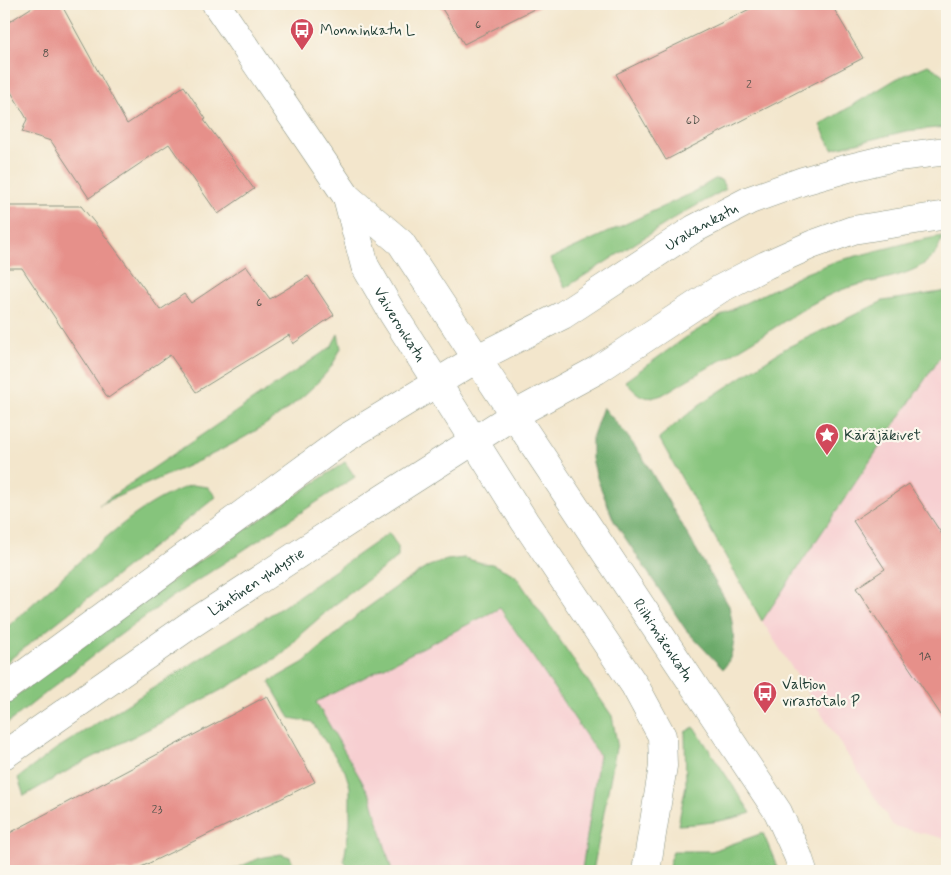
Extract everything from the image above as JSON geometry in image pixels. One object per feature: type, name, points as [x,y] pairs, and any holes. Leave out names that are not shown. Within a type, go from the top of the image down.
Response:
[{"type":"main road","name":"Vaiveronkatu","points":[[216,4],[347,197],[400,243],[514,415]]},
{"type":"main road","name":"Urakankatu","points":[[476,359],[562,315],[694,229],[750,200],[845,168],[890,158],[947,150]]},
{"type":"main road","name":"Vaiveronkatu","points":[[347,197],[365,266],[393,314],[474,441]]},
{"type":"main road","points":[[514,415],[597,370],[720,289],[766,265],[811,245],[853,230],[947,215]]},
{"type":"main road","points":[[4,689],[346,438],[476,359]]},
{"type":"main road","name":"Läntinen yhdystie","points":[[4,755],[190,625],[514,415]]},
{"type":"main road","name":"Riihimäenkatu","points":[[514,415],[778,812],[803,871]]},
{"type":"main road","points":[[474,441],[636,686],[662,736],[663,766],[646,871]]},
{"type":"shaded area","points":[[947,347],[947,839],[893,826],[762,621]]},
{"type":"shaded area","points":[[499,608],[599,755],[582,871],[392,871],[371,797],[316,702]]},
{"type":"green space","points":[[928,65],[942,74],[947,80],[947,127],[906,131],[832,149],[820,125],[896,79]]},
{"type":"green space","points":[[715,179],[721,180],[726,189],[678,216],[565,288],[550,259],[688,195]]},
{"type":"green space","points":[[942,236],[938,250],[929,260],[917,268],[903,274],[844,289],[821,299],[662,395],[650,398],[641,396],[625,381],[688,336],[729,311],[806,273],[837,261]]},
{"type":"green space","points":[[947,291],[947,347],[762,621],[659,438],[699,405],[784,349],[883,301]]},
{"type":"green space","points":[[338,334],[341,348],[330,369],[304,395],[278,416],[250,434],[191,465],[99,505],[331,347]]},
{"type":"green space","points":[[603,407],[642,456],[729,606],[734,639],[731,655],[723,669],[686,630],[614,521],[598,481],[592,459],[592,438]]},
{"type":"green space","points":[[345,462],[355,477],[172,597],[109,643],[4,726],[4,706],[17,695],[189,568]]},
{"type":"green space","points":[[192,485],[208,487],[216,497],[4,664],[4,630],[127,521],[158,500]]},
{"type":"green space","points":[[389,533],[398,547],[398,557],[333,606],[303,632],[284,653],[247,676],[76,766],[24,796],[18,778],[56,749],[284,606]]},
{"type":"green space","points":[[464,558],[492,564],[515,575],[612,716],[617,743],[593,871],[582,870],[599,755],[500,608],[316,702],[371,797],[392,871],[350,871],[344,860],[350,823],[350,787],[345,771],[312,722],[290,718],[269,682],[304,662],[360,613],[399,585],[429,566],[447,560]]},
{"type":"green space","points":[[694,727],[751,813],[715,822],[678,825],[686,785],[685,732]]},
{"type":"green space","points":[[763,833],[779,871],[668,871],[673,851],[712,851]]},
{"type":"green space","points":[[281,854],[290,857],[296,871],[230,871],[260,858]]},
{"type":"building","points":[[37,4],[61,4],[127,124],[184,86],[206,119],[204,120],[254,189],[218,214],[169,144],[89,198],[51,141],[22,132],[27,119],[4,80],[4,25]]},
{"type":"building","points":[[439,4],[544,4],[464,44]]},
{"type":"building","points":[[760,4],[831,4],[863,58],[666,160],[616,74]]},
{"type":"building","points":[[6,206],[81,206],[160,310],[184,294],[191,303],[246,266],[270,299],[308,276],[334,315],[293,344],[289,335],[196,392],[170,355],[108,398],[22,268],[4,268]]},
{"type":"building","points":[[909,484],[947,542],[947,724],[856,588],[885,569],[853,521]]},
{"type":"building","points":[[267,696],[315,782],[133,871],[4,871],[4,836]]},
{"type":"place","name":"Monninkatu L","points":[[302,51]]},
{"type":"place","name":"Käräjäkivet","points":[[827,456]]},
{"type":"place","name":"Valtion virastotalo P","points":[[765,714]]}]
